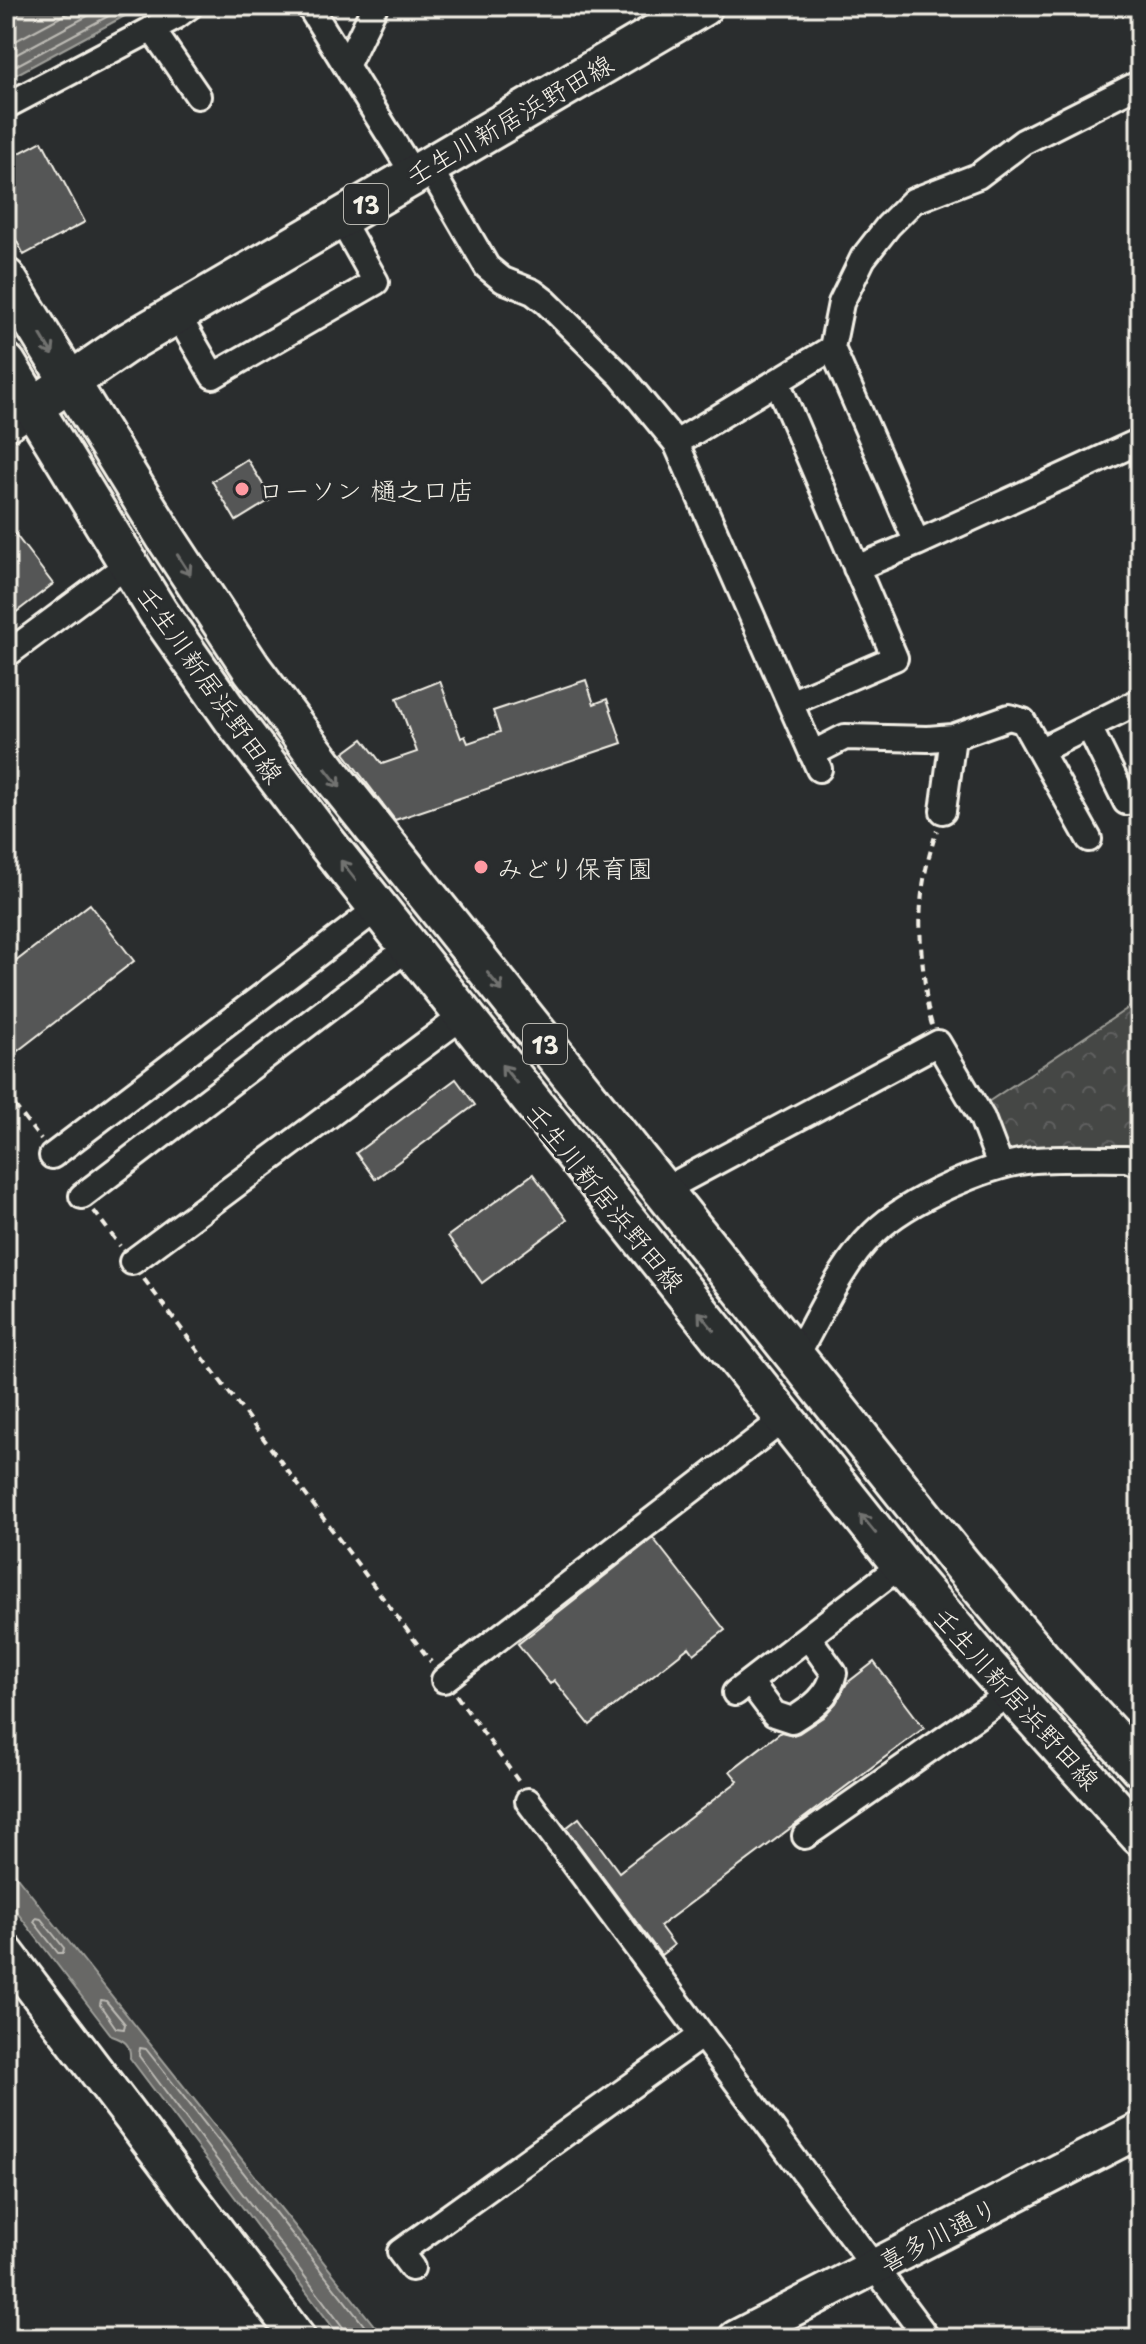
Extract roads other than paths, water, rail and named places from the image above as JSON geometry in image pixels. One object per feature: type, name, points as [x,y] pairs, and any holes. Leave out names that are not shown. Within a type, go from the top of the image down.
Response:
[{"type":"main road","name":"壬生川新居浜野田線","points":[[13,418],[124,345],[703,6]]},
{"type":"main road","name":"壬生川新居浜野田線","points":[[6,278],[166,538],[252,669],[332,776],[961,1564],[1056,1676],[1140,1767]]},
{"type":"main road","name":"壬生川新居浜野田線","points":[[6,363],[13,418],[127,565],[236,723],[378,908],[901,1565],[1010,1693],[1140,1836]]},
{"type":"street","points":[[6,106],[190,6]]},
{"type":"street","points":[[309,6],[487,267],[503,280],[533,292],[546,302],[621,376],[676,443],[816,762],[845,737],[953,737],[1009,717],[1023,721],[1089,839]]},
{"type":"street","points":[[347,64],[373,6]]},
{"type":"street","points":[[152,29],[198,96]]},
{"type":"street","points":[[917,543],[832,348],[841,303],[863,258],[913,201],[978,176],[1023,142],[1140,83]]},
{"type":"street","points":[[177,314],[213,376],[376,282],[340,218]]},
{"type":"street","points":[[676,443],[832,348]]},
{"type":"street","points":[[777,382],[895,658],[790,703]]},
{"type":"street","points":[[856,568],[1140,441]]},
{"type":"street","points":[[6,655],[127,565]]},
{"type":"street","points":[[1041,750],[1138,706]]},
{"type":"street","points":[[1089,727],[1126,802]]},
{"type":"street","points":[[943,811],[953,737]]},
{"type":"street","points":[[52,1156],[378,908]]},
{"type":"street","points":[[82,1196],[409,947]]},
{"type":"street","points":[[132,1262],[463,1016]]},
{"type":"street","points":[[662,1191],[938,1043],[982,1118],[1000,1165]]},
{"type":"street","points":[[795,1358],[845,1271],[873,1233],[913,1205],[1000,1165],[1033,1160],[1127,1159],[1140,1164]]},
{"type":"street","points":[[444,1680],[784,1419]]},
{"type":"street","points":[[808,1637],[834,1673],[831,1689],[792,1720],[774,1714],[743,1688],[808,1637],[901,1565]]},
{"type":"street","points":[[805,1836],[1010,1693]]},
{"type":"street","points":[[528,1801],[927,2338]]},
{"type":"street","points":[[12,1972],[298,2338]]},
{"type":"street","points":[[412,2268],[400,2252],[702,2035]]},
{"type":"street","name":"喜多川通り","points":[[736,2338],[1140,2130]]},
{"type":"water","points":[[6,6],[143,6],[6,80]]},
{"type":"water","points":[[6,1863],[384,2338],[341,2338],[130,2058],[126,2043],[112,2036],[6,1898]]},
{"type":"place","name":"ローソン 樋之口店","points":[[242,489]]},
{"type":"place","name":"みどり保育園","points":[[481,867]]}]
